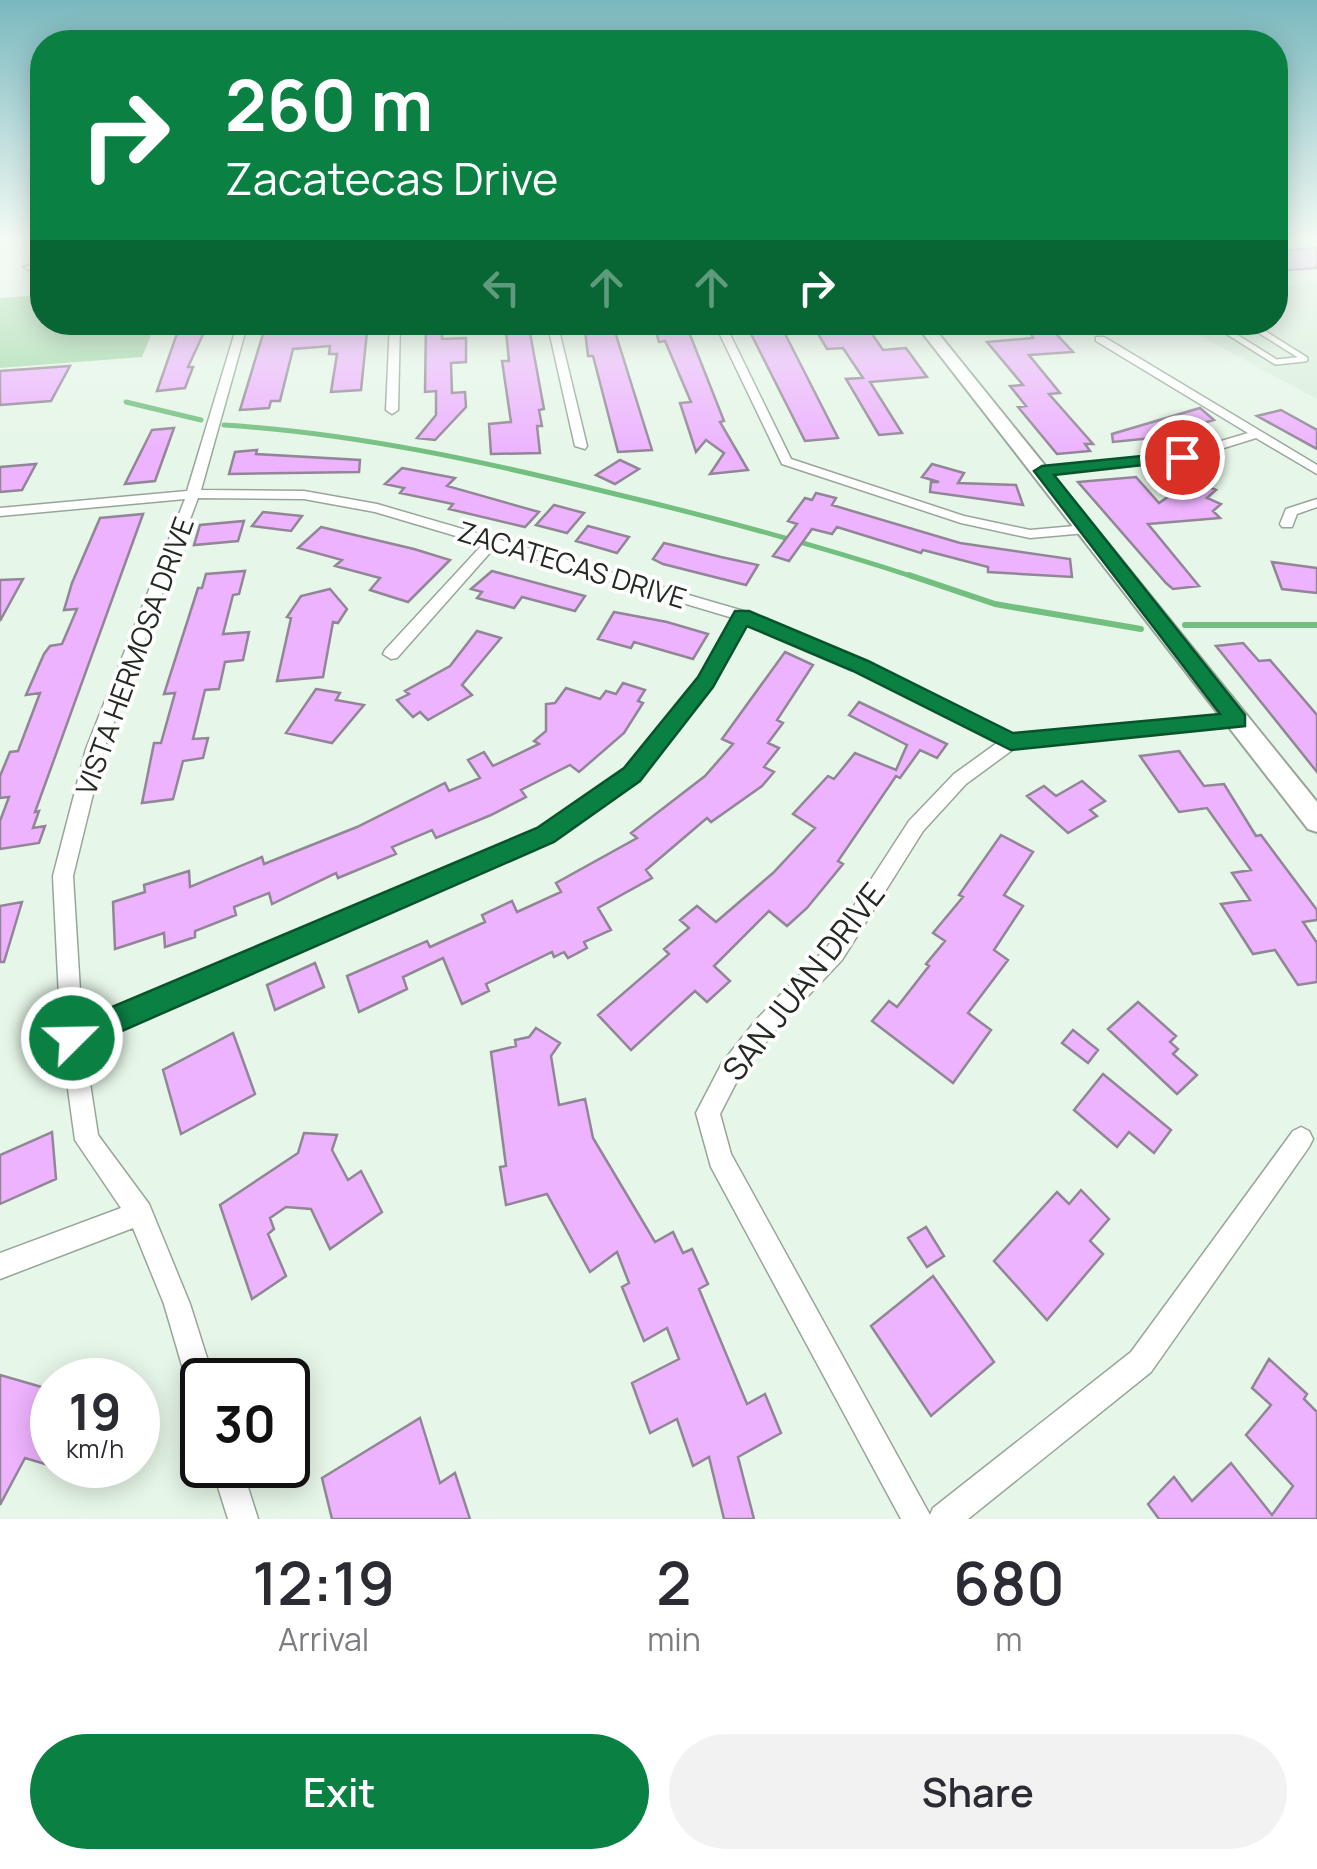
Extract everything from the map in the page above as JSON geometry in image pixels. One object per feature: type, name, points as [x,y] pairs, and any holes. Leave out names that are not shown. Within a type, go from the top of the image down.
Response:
[{"type":"main road","points":[[932,335],[1317,821]]},
{"type":"street","name":"VISTA HERMOSA DRIVE","points":[[193,1358],[177,1304],[140,1213],[87,1140],[72,1038],[63,876],[94,750],[194,494],[239,335]]},
{"type":"street","points":[[392,410],[394,335]]},
{"type":"street","points":[[555,335],[580,446]]},
{"type":"street","points":[[725,335],[786,460],[962,519],[1030,534],[1086,528]]},
{"type":"street","points":[[1100,339],[1317,470]]},
{"type":"street","points":[[1042,471],[1182,457],[1258,434]]},
{"type":"street","name":"ZACATECAS DRIVE","points":[[0,512],[194,494],[304,495],[377,508],[742,616],[860,666],[1011,742]]},
{"type":"street","points":[[1287,524],[1291,512],[1317,502]]},
{"type":"street","points":[[390,654],[493,541]]},
{"type":"street","points":[[72,1038],[546,835],[632,774],[706,682],[742,616]]},
{"type":"street","points":[[1011,742],[1237,720]]},
{"type":"street","name":"SAN JUAN DRIVE","points":[[916,1519],[720,1158],[708,1113],[730,1072],[764,1027],[835,952],[916,826],[960,779],[1011,742]]},
{"type":"street","points":[[944,1519],[1141,1362],[1301,1139]]},
{"type":"street","points":[[0,1266],[140,1213]]},
{"type":"street","points":[[233,1488],[243,1519]]},
{"type":"lane","points":[[1233,335],[1276,362],[1306,359],[1267,335]]},
{"type":"shaded area","points":[[1288,311],[1317,311],[1317,399],[1198,335],[1288,335]]},
{"type":"green space","points":[[0,311],[30,311],[30,335],[151,335],[142,357],[0,368]]},
{"type":"building","points":[[176,335],[203,335],[188,367],[193,367],[185,388],[157,391]]},
{"type":"building","points":[[263,335],[367,335],[361,390],[331,392],[337,354],[329,354],[330,346],[293,349],[280,401],[271,401],[269,408],[240,410]]},
{"type":"building","points":[[426,335],[466,338],[466,362],[451,363],[452,393],[465,392],[466,407],[435,440],[417,438],[436,415],[436,391],[425,392]]},
{"type":"building","points":[[506,335],[530,335],[544,409],[539,410],[542,426],[537,426],[540,453],[491,454],[489,424],[511,422],[502,361],[509,361]]},
{"type":"building","points":[[586,335],[616,335],[652,450],[618,452],[593,356],[588,356]]},
{"type":"building","points":[[657,335],[690,335],[724,421],[720,422],[748,470],[710,474],[724,453],[706,440],[696,452],[680,403],[691,402],[665,341],[659,342]]},
{"type":"building","points":[[752,335],[786,335],[838,438],[805,441]]},
{"type":"building","points":[[819,335],[873,335],[883,350],[906,348],[927,377],[870,382],[902,433],[879,435],[846,379],[863,378],[843,348],[827,349]]},
{"type":"building","points":[[1032,335],[1057,335],[1073,352],[1029,355],[1060,393],[1049,394],[1093,444],[1085,444],[1090,451],[1057,454],[1018,407],[1026,406],[1010,386],[1023,385],[987,342],[1033,338]]},
{"type":"building","points":[[70,366],[51,401],[0,405],[0,371]]},
{"type":"building","points":[[1200,408],[1214,420],[1152,438],[1113,442],[1112,434]]},
{"type":"building","points":[[1281,410],[1317,430],[1317,449],[1257,416]]},
{"type":"building","points":[[174,428],[155,481],[125,484],[152,430]]},
{"type":"building","points":[[257,450],[256,454],[360,460],[359,472],[229,474],[235,452]]},
{"type":"building","points":[[620,460],[639,469],[615,484],[596,475]]},
{"type":"building","points":[[36,464],[22,490],[0,492],[0,467]]},
{"type":"building","points":[[932,464],[964,473],[958,483],[1016,485],[1023,505],[930,492],[931,482],[939,482],[922,477]]},
{"type":"building","points":[[402,468],[455,478],[447,486],[539,512],[525,527],[449,509],[453,504],[400,493],[404,488],[385,484]]},
{"type":"building","points":[[1136,477],[1159,503],[1192,480],[1216,490],[1207,498],[1221,504],[1213,511],[1220,518],[1148,524],[1199,586],[1173,589],[1166,583],[1078,482]]},
{"type":"building","points":[[816,493],[836,498],[832,505],[960,543],[1070,559],[1072,577],[988,572],[988,567],[923,550],[921,553],[837,527],[832,534],[812,529],[789,561],[773,556],[797,524],[788,521],[805,498],[812,500]]},
{"type":"building","points":[[554,505],[584,513],[567,533],[536,525]]},
{"type":"building","points":[[263,512],[302,516],[291,531],[252,526]]},
{"type":"building","points":[[143,514],[35,812],[39,811],[33,828],[45,826],[39,843],[0,849],[0,821],[9,797],[0,798],[0,776],[10,752],[18,751],[40,693],[26,695],[44,654],[50,646],[62,644],[77,609],[64,610],[72,583],[100,518]]},
{"type":"building","points":[[244,521],[238,541],[194,545],[200,525]]},
{"type":"building","points":[[588,526],[629,537],[617,553],[576,541]]},
{"type":"building","points":[[321,527],[450,560],[408,602],[370,590],[380,578],[335,566],[342,560],[298,548]]},
{"type":"building","points":[[664,543],[758,565],[746,585],[653,559]]},
{"type":"building","points":[[1272,562],[1317,568],[1317,593],[1282,589]]},
{"type":"building","points":[[245,571],[239,594],[233,595],[223,634],[249,632],[243,660],[225,662],[219,689],[205,690],[193,739],[208,738],[203,758],[183,761],[173,799],[142,803],[154,743],[161,743],[175,693],[164,694],[198,588],[202,588],[206,574]]},
{"type":"building","points":[[492,571],[585,596],[575,611],[522,597],[514,608],[477,598],[482,592],[471,589]]},
{"type":"building","points":[[23,579],[0,621],[0,580]]},
{"type":"building","points":[[330,589],[347,609],[338,623],[333,622],[323,677],[277,681],[291,618],[287,617],[301,596]]},
{"type":"building","points":[[614,612],[708,634],[693,659],[634,642],[631,648],[598,639]]},
{"type":"building","points":[[477,631],[501,638],[462,685],[472,695],[428,720],[420,712],[413,717],[397,700],[409,694],[405,691],[450,666]]},
{"type":"building","points":[[1243,643],[1259,661],[1270,660],[1317,715],[1317,772],[1216,646]]},
{"type":"building","points":[[785,652],[813,665],[777,720],[783,723],[768,743],[779,748],[764,767],[774,772],[762,786],[711,822],[707,818],[646,870],[652,878],[598,908],[611,930],[584,942],[587,948],[568,958],[564,952],[554,957],[552,952],[486,984],[489,991],[462,1004],[443,958],[403,977],[407,989],[359,1012],[347,976],[427,941],[430,947],[485,922],[482,915],[512,901],[517,912],[561,892],[556,883],[637,838],[631,833],[705,776],[733,744],[722,739]]},
{"type":"building","points":[[623,683],[645,690],[638,701],[643,703],[624,733],[579,772],[570,765],[521,790],[526,797],[491,815],[436,838],[432,830],[392,847],[396,854],[338,878],[336,873],[272,904],[269,893],[234,907],[236,915],[195,931],[195,937],[165,947],[164,933],[115,949],[113,902],[145,892],[144,885],[189,871],[190,887],[262,857],[264,864],[357,827],[445,783],[449,791],[480,778],[468,760],[484,752],[493,766],[539,744],[534,741],[546,731],[546,704],[555,703],[566,688],[600,699],[606,691],[616,694]]},
{"type":"building","points":[[316,689],[340,693],[336,700],[364,705],[332,743],[286,733]]},
{"type":"building","points":[[859,702],[947,744],[937,758],[920,750],[900,778],[896,776],[838,861],[843,864],[807,908],[787,926],[769,911],[714,966],[730,981],[707,1002],[695,991],[631,1050],[598,1015],[669,954],[664,949],[689,928],[680,920],[697,906],[716,922],[773,873],[815,828],[793,814],[828,776],[834,779],[855,753],[896,770],[907,745],[849,715]]},
{"type":"building","points":[[1179,751],[1204,786],[1224,784],[1256,836],[1261,835],[1317,910],[1317,920],[1303,922],[1317,943],[1317,982],[1298,985],[1275,950],[1253,954],[1221,904],[1250,900],[1232,873],[1251,870],[1207,808],[1179,812],[1140,756]]},
{"type":"building","points":[[1082,781],[1105,801],[1090,810],[1097,816],[1068,833],[1027,796],[1044,786],[1056,796]]},
{"type":"building","points":[[1001,835],[1033,852],[1004,895],[1023,906],[994,950],[1008,960],[968,1013],[991,1030],[953,1083],[872,1021],[889,1001],[897,1007],[929,966],[926,964],[945,941],[933,933],[963,897],[959,895]]},
{"type":"building","points":[[22,902],[4,962],[0,962],[0,906]]},
{"type":"building","points":[[315,963],[324,987],[275,1010],[267,985]]},
{"type":"building","points":[[1138,1002],[1176,1036],[1170,1042],[1178,1049],[1173,1054],[1197,1075],[1177,1094],[1108,1029]]},
{"type":"building","points":[[536,1028],[560,1043],[551,1056],[559,1105],[585,1099],[593,1138],[655,1242],[673,1232],[683,1253],[692,1249],[708,1284],[699,1289],[747,1404],[765,1394],[781,1433],[738,1457],[754,1519],[724,1519],[709,1457],[693,1466],[677,1419],[650,1433],[632,1383],[679,1359],[667,1328],[644,1341],[622,1287],[629,1283],[617,1252],[590,1272],[547,1194],[506,1205],[500,1167],[506,1166],[491,1052],[516,1046],[515,1040],[529,1037]]},
{"type":"building","points":[[1073,1030],[1098,1050],[1088,1063],[1062,1043]]},
{"type":"building","points":[[233,1033],[255,1094],[181,1134],[163,1070]]},
{"type":"building","points":[[1103,1074],[1171,1130],[1154,1153],[1129,1132],[1117,1147],[1074,1110]]},
{"type":"building","points":[[52,1132],[56,1179],[0,1204],[0,1155]]},
{"type":"building","points":[[304,1133],[337,1135],[332,1150],[348,1180],[361,1171],[382,1212],[330,1249],[311,1209],[286,1207],[270,1218],[274,1229],[268,1234],[286,1276],[252,1299],[220,1205],[298,1153]]},
{"type":"building","points":[[1081,1190],[1109,1219],[1090,1241],[1103,1254],[1047,1320],[994,1261],[1057,1192],[1069,1204]]},
{"type":"building","points":[[926,1227],[944,1256],[927,1267],[908,1238]]},
{"type":"building","points":[[933,1276],[994,1362],[931,1416],[871,1326]]},
{"type":"building","points":[[1269,1359],[1307,1394],[1304,1399],[1317,1412],[1317,1519],[1159,1519],[1148,1504],[1174,1477],[1192,1501],[1231,1463],[1272,1515],[1293,1486],[1246,1435],[1271,1405],[1252,1388]]},
{"type":"building","points":[[0,1375],[30,1384],[30,1459],[25,1458],[0,1505]]},
{"type":"building","points":[[420,1418],[440,1483],[455,1473],[470,1519],[332,1519],[322,1478]]},
{"type":"waterway","points":[[126,402],[201,420]]},
{"type":"waterway","points":[[224,425],[369,442],[513,470],[724,521],[917,578]]},
{"type":"waterway","points":[[909,575],[995,604],[1141,629]]},
{"type":"waterway","points":[[1185,625],[1317,625]]},
{"type":"route","points":[[72,1038],[546,835],[632,774],[706,682],[742,616],[860,666],[1011,742],[1237,720],[1042,471],[1182,457]]}]
